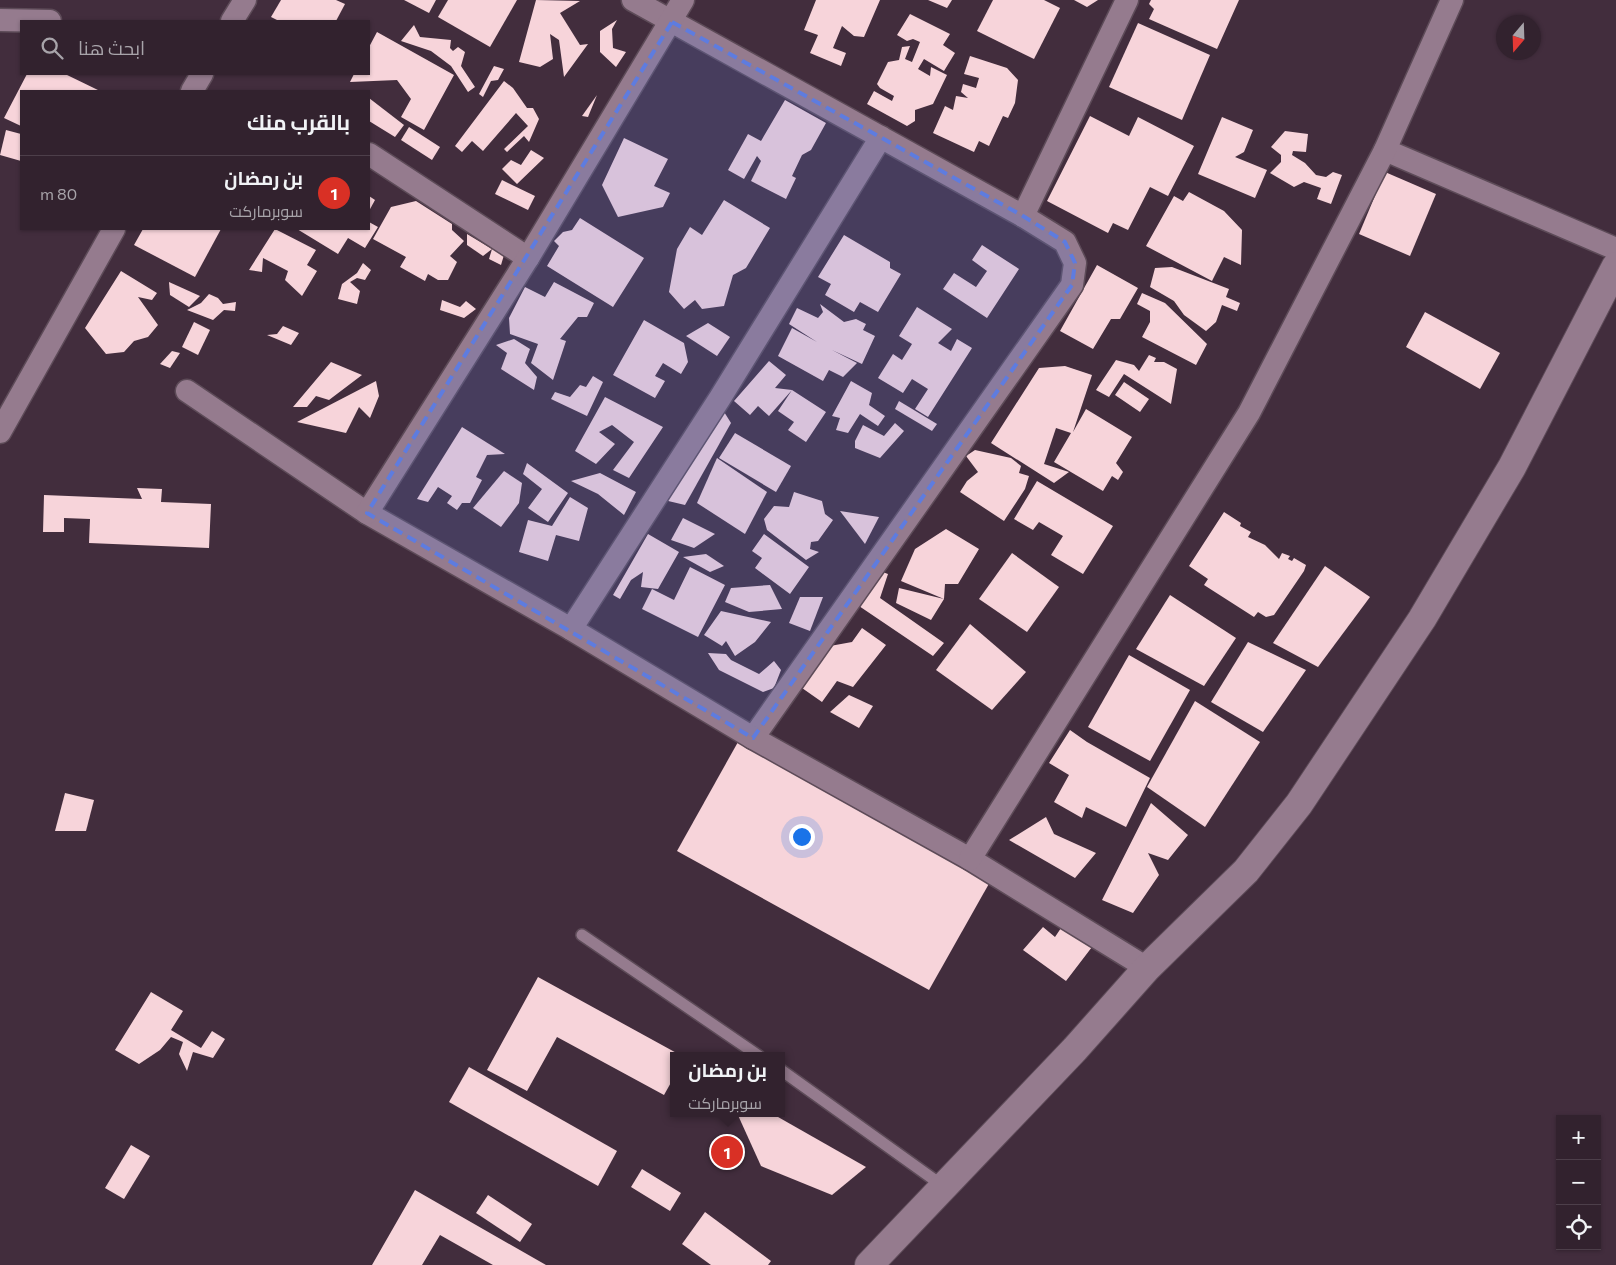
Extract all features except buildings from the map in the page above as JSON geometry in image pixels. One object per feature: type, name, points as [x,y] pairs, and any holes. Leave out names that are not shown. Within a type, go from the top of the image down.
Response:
[{"type":"street","points":[[233,20],[245,0]]},
{"type":"street","points":[[633,0],[1024,216],[1065,242],[1075,263],[1072,285],[753,738]]},
{"type":"street","points":[[367,513],[528,258],[672,22],[683,0]]},
{"type":"street","points":[[1024,216],[1126,0]]},
{"type":"street","points":[[970,859],[1249,413],[1385,150],[1452,0]]},
{"type":"street","points":[[0,20],[20,20]]},
{"type":"street","points":[[193,90],[201,75]]},
{"type":"street","points":[[571,629],[720,398],[881,137]]},
{"type":"street","points":[[1385,150],[1616,249]]},
{"type":"street","points":[[370,155],[528,258]]},
{"type":"street","points":[[0,432],[113,230]]},
{"type":"street","points":[[869,1265],[942,1186],[1075,1049],[1147,968],[1246,870],[1299,804],[1422,619],[1512,467],[1616,266]]},
{"type":"street","points":[[187,391],[367,513],[571,629],[753,738],[970,859],[1147,968]]},
{"type":"lane","points":[[582,935],[753,1052]]},
{"type":"lane","points":[[785,1073],[942,1186]]},
{"type":"highlighted area","points":[[672,22],[1023,216],[1065,242],[1075,263],[1072,285],[753,738],[367,513]]},
{"type":"place","name":"بن رمضان","points":[[727,1152]]}]
